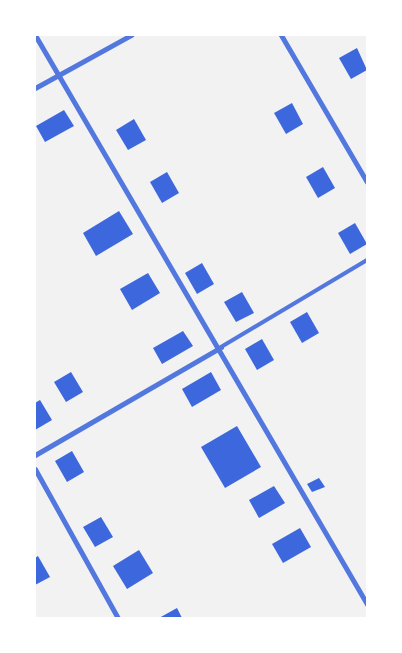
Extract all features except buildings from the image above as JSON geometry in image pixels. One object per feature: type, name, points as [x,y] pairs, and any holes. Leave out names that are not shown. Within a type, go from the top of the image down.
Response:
[{"type":"street","points":[[36,35],[220,348],[367,604]]},
{"type":"street","points":[[35,88],[131,35]]},
{"type":"street","points":[[281,35],[367,182]]},
{"type":"street","points":[[35,455],[220,348]]},
{"type":"street","points":[[35,469],[118,618]]},
{"type":"lane","points":[[220,348],[367,260]]}]
